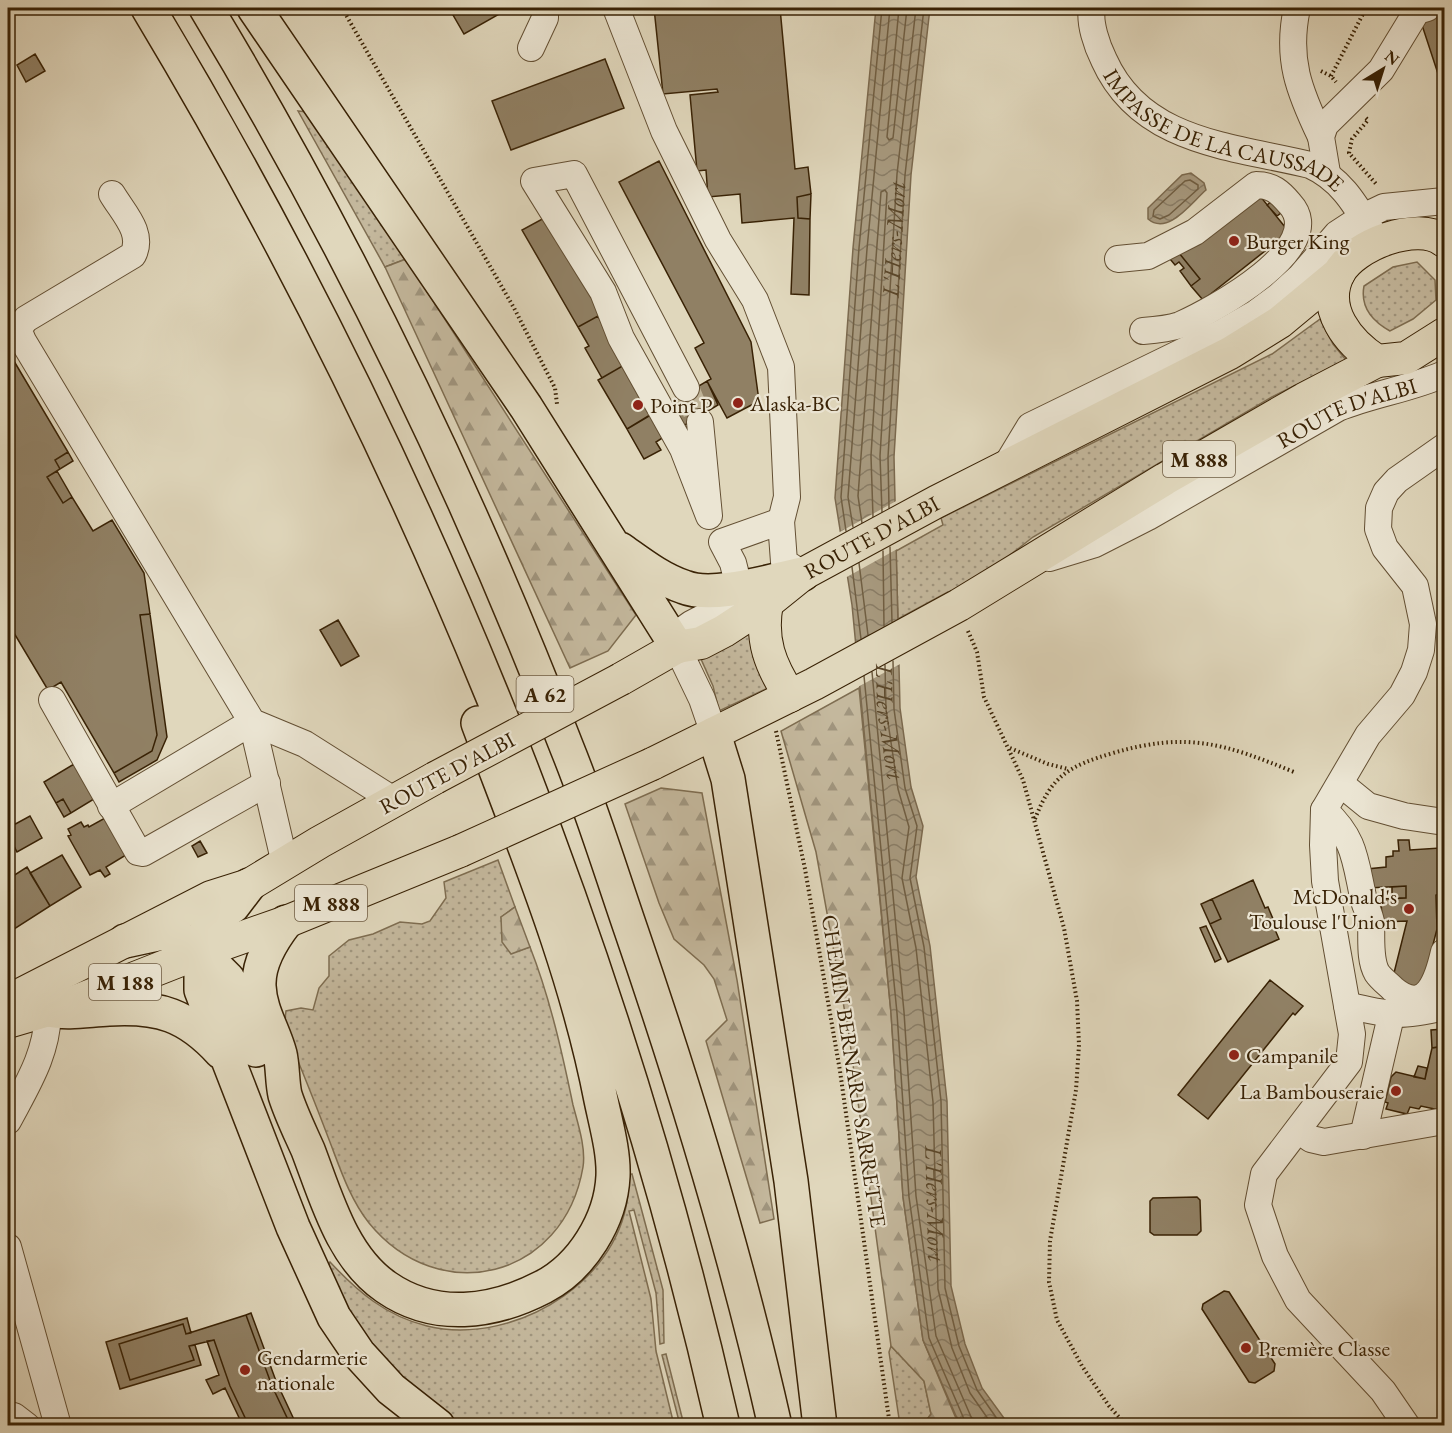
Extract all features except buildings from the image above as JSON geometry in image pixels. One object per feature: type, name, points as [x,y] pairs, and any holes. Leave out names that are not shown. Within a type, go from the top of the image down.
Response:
[{"type":"highway","name":"A 62","points":[[148,8],[267,215],[355,389],[450,596],[520,768],[620,1042],[706,1350],[723,1425]]},
{"type":"highway","name":"A 62","points":[[206,8],[318,204],[405,377],[481,540],[564,740],[660,1014],[697,1131],[755,1339],[775,1425]]},
{"type":"highway","points":[[254,8],[526,407],[677,647]]},
{"type":"highway","points":[[614,545],[661,576],[686,588],[709,590],[751,606],[803,574]]},
{"type":"highway","points":[[125,941],[162,933],[177,936],[201,952],[228,980],[261,1061],[285,1094],[336,1221],[357,1258],[384,1286],[414,1303],[447,1309],[481,1310],[521,1299],[554,1282],[580,1258],[610,1199],[613,1174],[593,1058],[545,905],[460,676],[450,596]]},
{"type":"highway","points":[[714,734],[723,754],[730,789],[787,1157],[820,1425]]},
{"type":"highway","points":[[249,885],[233,906],[213,920],[204,935],[201,952],[201,990],[293,1227],[334,1317],[359,1354],[391,1389],[438,1425]]},
{"type":"highway","points":[[285,1094],[280,1054],[264,1013],[259,987],[260,974],[271,942],[286,922]]},
{"type":"highway","points":[[48,1010],[63,1012],[110,1009],[163,1012],[178,1017],[202,1032],[228,1060]]},
{"type":"main road","name":"ROUTE D'ALBI","points":[[803,574],[1006,464],[1230,353],[1280,322],[1339,273],[1354,257],[1371,230],[1400,234],[1423,232],[1443,238]]},
{"type":"main road","points":[[1339,273],[1334,292],[1339,322],[1350,340],[1377,362]]},
{"type":"main road","name":"ROUTE D'ALBI","points":[[8,1022],[48,1010],[286,922],[460,851],[652,764],[802,690],[957,618],[1026,565],[1165,479],[1304,399],[1377,362],[1406,358],[1435,340]]},
{"type":"main road","name":"ROUTE D'ALBI","points":[[8,1001],[211,897],[249,885],[435,778],[621,680],[677,647],[701,643],[751,606]]},
{"type":"main road","points":[[751,606],[768,653],[802,690]]},
{"type":"street","points":[[531,48],[546,18],[545,8]]},
{"type":"street","points":[[616,8],[664,131],[718,240],[755,300],[781,368],[787,497],[780,521],[783,562],[803,574]]},
{"type":"street","name":"IMPASSE DE LA CAUSSADE","points":[[1092,8],[1091,15],[1100,52],[1114,84],[1155,120],[1190,137],[1310,165],[1327,173],[1344,189],[1371,230]]},
{"type":"street","points":[[1297,8],[1292,58],[1305,104],[1321,137],[1327,173]]},
{"type":"street","points":[[1321,137],[1325,125],[1381,70],[1417,11],[1427,8]]},
{"type":"street","points":[[686,388],[574,174],[534,181],[603,292],[621,339],[682,449],[709,516],[733,562],[751,606]]},
{"type":"street","points":[[1118,259],[1148,256],[1194,232],[1256,185],[1267,185],[1276,189],[1293,206],[1298,217],[1299,230],[1294,244],[1286,254],[1230,299],[1179,325],[1143,331]]},
{"type":"street","points":[[112,194],[138,236],[138,244],[133,255],[26,319],[18,329],[23,341],[252,722],[285,864]]},
{"type":"street","name":"ROUTE D'ALBI","points":[[1006,464],[1030,426],[1221,333],[1256,313],[1293,283],[1337,234],[1371,230],[1384,207],[1444,201]]},
{"type":"street","points":[[1435,340],[1444,374]]},
{"type":"street","name":"ROUTE D'ALBI","points":[[1026,565],[1104,540],[1338,408],[1363,398],[1421,384],[1444,374]]},
{"type":"street","points":[[700,423],[709,516]]},
{"type":"street","points":[[1407,1425],[1383,1391],[1298,1300],[1275,1256],[1258,1205],[1264,1174],[1349,1062],[1352,1034],[1325,881],[1324,810],[1368,735],[1402,695],[1414,672],[1421,650],[1423,624],[1415,586],[1385,548],[1378,529],[1379,508],[1386,492],[1397,480],[1444,447]]},
{"type":"street","points":[[722,542],[780,521]]},
{"type":"street","points":[[677,647],[702,699],[714,734]]},
{"type":"street","points":[[52,700],[135,849],[143,854],[267,783]]},
{"type":"street","points":[[252,722],[305,744],[395,801]]},
{"type":"street","points":[[111,806],[252,722]]},
{"type":"street","points":[[1341,784],[1368,806],[1404,816],[1444,822]]},
{"type":"street","points":[[1324,810],[1341,825],[1352,844],[1364,902],[1371,920],[1375,971],[1387,983],[1409,998],[1421,998],[1431,990],[1437,980],[1444,952]]},
{"type":"street","points":[[1347,1005],[1391,1016],[1411,1015],[1444,1007]]},
{"type":"street","points":[[8,1121],[42,1056],[48,1030],[48,1010]]},
{"type":"street","points":[[1363,1136],[1391,1016]]},
{"type":"street","points":[[1299,1130],[1311,1140],[1324,1142],[1444,1121]]},
{"type":"street","points":[[8,1247],[58,1425]]},
{"type":"street","points":[[8,1415],[14,1416],[27,1425]]},
{"type":"path","points":[[342,8],[514,308],[555,388],[558,412]]},
{"type":"path","points":[[1331,76],[1366,8]]},
{"type":"path","points":[[957,618],[977,652],[984,697],[1023,780],[1064,928],[1077,1001],[1079,1045],[1076,1090],[1050,1241],[1049,1282],[1057,1320],[1082,1366],[1109,1406],[1127,1425]]},
{"type":"path","name":"CHEMIN BERNARD SARRETTE","points":[[775,724],[805,869],[838,1060],[890,1425]]},
{"type":"path","points":[[1034,820],[1055,780],[1068,769],[1136,746],[1175,740],[1203,742],[1248,753],[1294,772]]},
{"type":"path","points":[[1009,748],[1048,764],[1068,769]]},
{"type":"green space","points":[[298,111],[309,112],[406,259],[385,267]]},
{"type":"green space","points":[[406,259],[636,615],[608,651],[570,668],[385,267]]},
{"type":"green space","points":[[1417,262],[1435,280],[1436,300],[1413,319],[1390,331],[1369,313],[1364,300],[1364,286],[1393,267]]},
{"type":"green space","points":[[1320,319],[1333,344],[1346,360],[1272,397],[1033,537],[991,570],[951,595],[948,592],[898,619],[896,551],[943,525],[941,518],[1272,354]]},
{"type":"green space","points":[[751,629],[768,688],[719,711],[713,686],[701,659],[705,654]]},
{"type":"green space","points":[[859,688],[891,1013],[903,1197],[923,1340],[955,1416],[963,1425],[923,1425],[931,1414],[924,1381],[891,1346],[849,1035],[816,852],[781,731]]},
{"type":"green space","points":[[661,788],[702,793],[737,980],[774,1219],[760,1223],[706,1041],[727,1020],[714,979],[704,965],[674,939],[659,903],[625,804]]},
{"type":"green space","points":[[498,860],[515,907],[501,917],[511,953],[530,947],[537,966],[560,1045],[581,1136],[584,1160],[571,1205],[551,1235],[525,1257],[495,1269],[462,1273],[429,1266],[398,1250],[369,1223],[345,1181],[284,1027],[286,1011],[301,1008],[313,1010],[319,988],[329,976],[329,956],[349,940],[373,934],[400,922],[422,924],[430,921],[446,898],[444,882]]},
{"type":"green space","points":[[515,907],[530,947],[511,954],[502,942],[501,917]]},
{"type":"green space","points":[[632,1174],[663,1290],[664,1343],[660,1344],[656,1293],[634,1210],[629,1211],[651,1299],[656,1351],[674,1425],[465,1425],[440,1411],[409,1385],[357,1328],[327,1267],[330,1262],[374,1302],[412,1322],[462,1330],[497,1326],[532,1314],[564,1296],[591,1272],[612,1243],[625,1211],[628,1175]]},
{"type":"green space","points":[[891,1346],[924,1381],[931,1414],[923,1425],[900,1425],[889,1352]]},
{"type":"green space","points":[[666,1354],[684,1425],[680,1425],[662,1355]]},
{"type":"water","name":"L'Hers-Mort","points":[[876,8],[930,8],[911,175],[894,457],[900,708],[911,787],[923,826],[916,877],[930,946],[947,1101],[951,1286],[965,1344],[982,1388],[1009,1425],[963,1425],[956,1416],[923,1340],[903,1197],[891,1013],[852,605],[835,498],[853,248]]},
{"type":"water","points":[[1191,173],[1204,183],[1206,190],[1171,221],[1156,223],[1148,219],[1148,208],[1182,175]]},
{"type":"pier","points":[[898,500],[899,548],[845,578],[838,533]]},
{"type":"pier","points":[[901,620],[902,663],[856,688],[853,646]]},
{"type":"tunnel","points":[[686,388],[700,422]]},
{"type":"place","name":"Burger King","points":[[1234,241]]},
{"type":"place","name":"Alaska-BC","points":[[738,403]]},
{"type":"place","name":"Point P","points":[[638,405]]},
{"type":"place","name":"McDonald's Toulouse l'Union","points":[[1409,909]]},
{"type":"place","name":"Campanile","points":[[1234,1055]]},
{"type":"place","name":"La Bambouseraie","points":[[1396,1091]]},
{"type":"place","name":"Première Classe","points":[[1246,1348]]},
{"type":"place","name":"Gendarmerie nationale","points":[[245,1370]]}]
